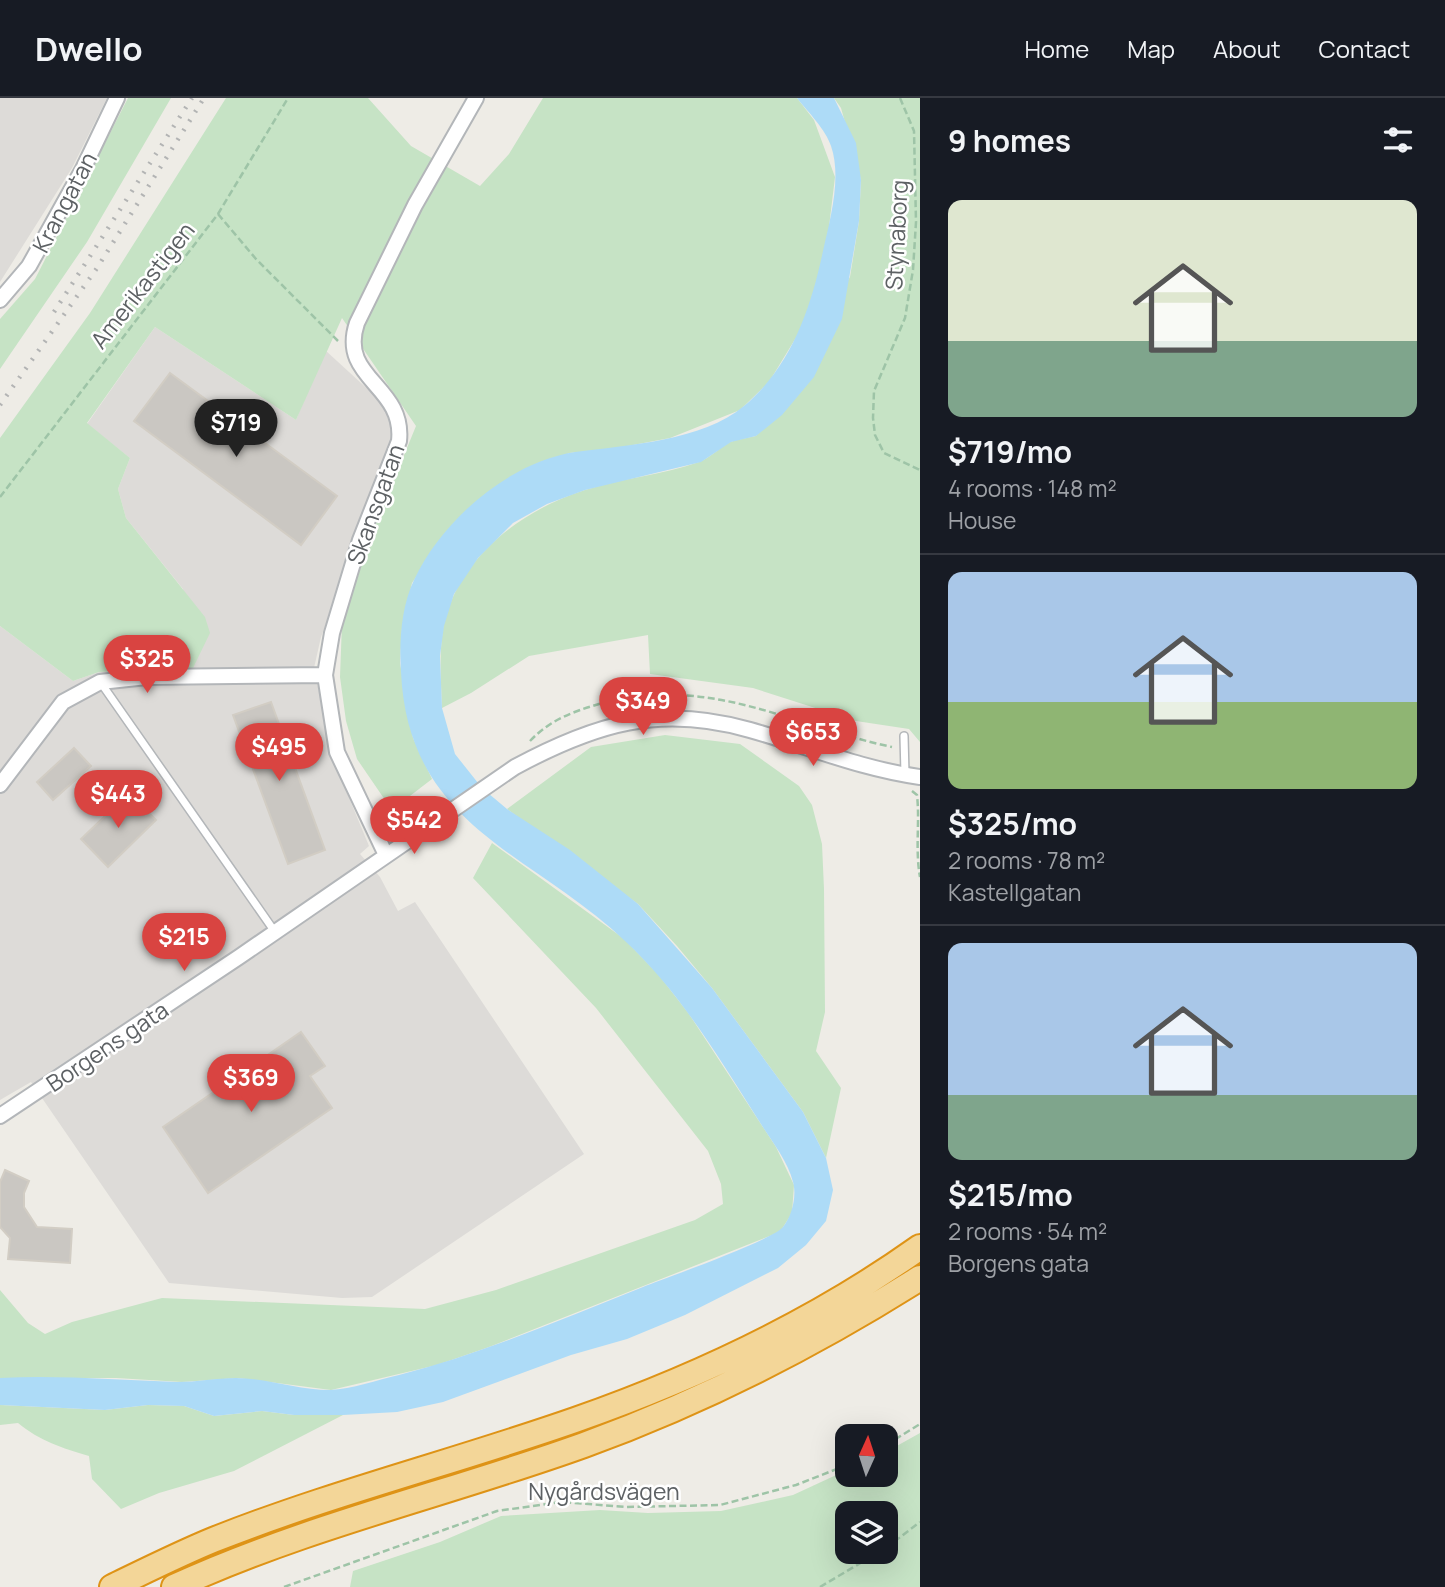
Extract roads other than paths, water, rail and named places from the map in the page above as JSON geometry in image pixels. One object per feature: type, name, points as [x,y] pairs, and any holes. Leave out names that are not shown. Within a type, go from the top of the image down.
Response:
[{"type":"highway","points":[[112,1587],[224,1536],[315,1503],[577,1420],[645,1393],[772,1335],[845,1295],[920,1247]]},
{"type":"highway","points":[[174,1587],[220,1566],[324,1528],[583,1445],[647,1420],[776,1361],[873,1308],[920,1278]]},
{"type":"street","name":"Krangatan","points":[[0,300],[29,266],[83,169],[117,98]]},
{"type":"street","name":"Skansgatan","points":[[386,855],[337,751],[332,735],[325,675],[332,633],[356,553],[399,441],[401,427],[395,409],[362,370],[354,349],[357,323],[415,205],[476,98]]},
{"type":"street","points":[[0,785],[63,702],[100,681],[147,677],[325,675]]},
{"type":"street","name":"Borgens gata","points":[[0,1116],[515,767],[550,748],[596,729],[636,720],[675,718],[748,729],[910,779]]},
{"type":"lane","points":[[100,681],[275,932]]},
{"type":"lane","points":[[904,736],[910,779]]},
{"type":"water","points":[[797,98],[834,98],[856,143],[861,180],[859,221],[842,319],[814,377],[782,415],[756,436],[731,442],[701,462],[585,490],[547,504],[513,523],[478,558],[454,594],[444,626],[440,656],[442,708],[455,754],[482,788],[507,809],[570,850],[638,904],[712,988],[803,1112],[826,1158],[833,1190],[826,1221],[806,1245],[778,1268],[685,1315],[627,1339],[571,1355],[443,1402],[397,1412],[294,1415],[262,1411],[214,1416],[184,1406],[148,1405],[105,1410],[0,1405],[0,1378],[66,1377],[177,1382],[236,1378],[330,1390],[356,1386],[430,1366],[522,1335],[740,1250],[783,1227],[793,1206],[794,1193],[787,1166],[714,1050],[664,982],[625,941],[589,910],[480,831],[450,802],[426,767],[409,724],[400,649],[404,613],[414,580],[442,536],[480,497],[502,481],[550,458],[664,440],[707,427],[744,406],[774,373],[797,335],[805,315],[818,272],[834,198],[834,158],[829,140]]},
{"type":"railway","points":[[54,312],[192,98]]},
{"type":"railway","points":[[0,405],[97,268],[204,98]]}]
